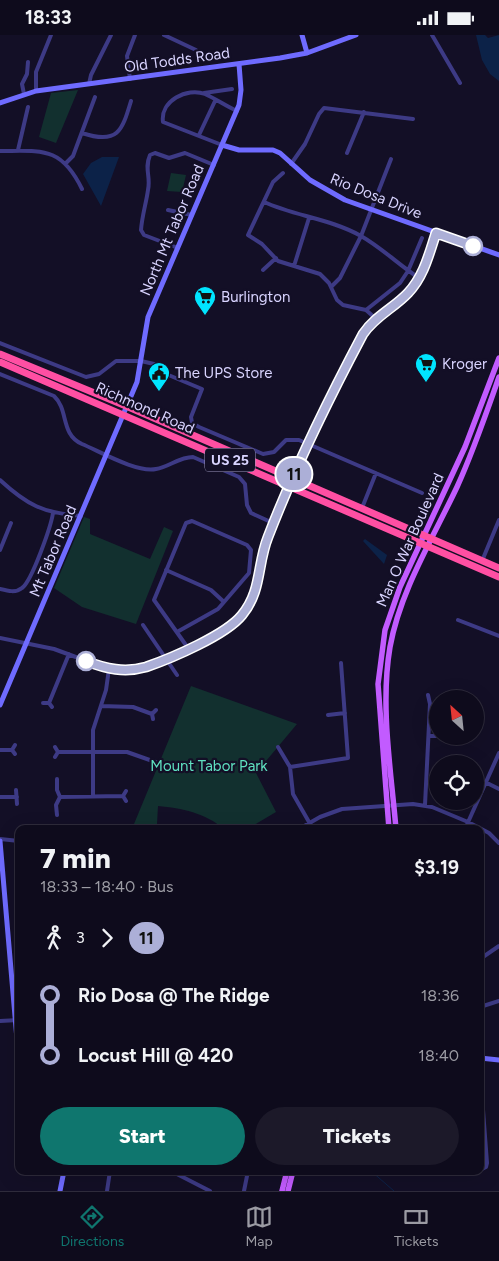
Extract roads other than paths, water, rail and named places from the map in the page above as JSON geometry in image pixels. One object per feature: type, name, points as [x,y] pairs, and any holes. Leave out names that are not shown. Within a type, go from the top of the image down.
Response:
[{"type":"highway","name":"Richmond Road","points":[[0,354],[126,406],[420,544],[499,577]]},
{"type":"highway","name":"Richmond Road","points":[[0,362],[290,482],[361,509],[499,568]]},
{"type":"main road","name":"Man O War Boulevard","points":[[395,825],[391,804],[378,684],[381,648],[390,613],[474,425],[499,358]]},
{"type":"main road","name":"Man O War Boulevard","points":[[389,825],[391,804],[386,699],[388,657],[399,611],[469,459],[499,377]]},
{"type":"main road","points":[[282,1191],[286,1175]]},
{"type":"main road","points":[[288,1191],[292,1175]]},
{"type":"street","points":[[36,91],[36,72],[51,35]]},
{"type":"street","points":[[89,84],[91,75],[110,35]]},
{"type":"street","points":[[130,79],[127,56],[135,35]]},
{"type":"street","points":[[164,35],[196,50]]},
{"type":"street","points":[[302,35],[307,53]]},
{"type":"street","name":"Old Todds Road","points":[[0,103],[36,91],[240,64],[307,53],[356,35]]},
{"type":"street","points":[[432,35],[460,83]]},
{"type":"street","points":[[24,94],[22,84],[28,62]]},
{"type":"street","name":"North Mt Tabor Road","points":[[126,406],[137,381],[146,323],[237,111],[241,90],[240,64]]},
{"type":"street","points":[[222,145],[165,123],[162,119],[172,98],[232,89]]},
{"type":"street","points":[[201,93],[237,111]]},
{"type":"street","points":[[66,163],[73,156],[95,97]]},
{"type":"street","points":[[82,133],[106,136],[117,133],[123,129],[131,101]]},
{"type":"street","points":[[199,135],[215,101]]},
{"type":"street","points":[[18,150],[28,107]]},
{"type":"street","points":[[291,164],[305,145],[321,109],[330,107],[413,119]]},
{"type":"street","points":[[347,153],[364,112]]},
{"type":"street","name":"Rio Dosa Drive","points":[[222,145],[239,150],[273,150],[280,153],[310,180],[333,195],[372,211],[499,255]]},
{"type":"street","points":[[0,151],[18,150],[48,153],[66,163],[82,189]]},
{"type":"street","points":[[178,248],[144,235],[141,230],[144,205],[149,189],[146,165],[150,155],[155,153],[171,158],[185,153],[214,165]]},
{"type":"street","points":[[331,287],[340,277],[362,236],[391,159]]},
{"type":"street","points":[[283,173],[273,182],[248,235],[262,244],[276,259],[320,274],[331,287],[337,300],[343,305],[366,310],[375,318]]},
{"type":"street","points":[[264,202],[285,212],[331,223],[362,236],[379,246],[396,263],[419,278]]},
{"type":"street","points":[[168,211],[192,215]]},
{"type":"street","points":[[294,266],[309,218]]},
{"type":"street","points":[[0,637],[69,654],[109,669],[133,670],[166,659],[224,631],[240,618],[255,596],[264,547],[290,482],[352,354],[375,318],[408,293],[419,278],[436,233]]},
{"type":"street","points":[[366,310],[400,283],[408,271],[422,238]]},
{"type":"street","points":[[263,270],[276,259]]},
{"type":"street","points":[[0,343],[86,377],[99,374],[116,361],[141,361],[154,364],[166,374],[202,389],[191,417],[192,423],[199,427],[264,454],[274,452],[288,439],[308,444],[422,493]]},
{"type":"street","points":[[22,362],[26,352]]},
{"type":"street","points":[[0,374],[54,396],[59,402],[64,424],[73,439],[106,454],[146,470],[162,468],[188,457],[200,459],[242,479],[246,487],[249,509],[255,516],[273,523]]},
{"type":"street","name":"Mt Tabor Road","points":[[0,705],[28,643],[126,406]]},
{"type":"street","points":[[361,509],[376,473]]},
{"type":"street","points":[[0,480],[28,503],[53,513],[81,516]]},
{"type":"street","points":[[0,589],[16,591],[27,584],[51,526],[53,513]]},
{"type":"street","points":[[482,561],[499,520]]},
{"type":"street","points":[[177,632],[218,609],[249,573],[251,550],[247,545],[192,521],[186,523],[154,600],[188,648]]},
{"type":"street","points":[[0,549],[10,523]]},
{"type":"street","points":[[166,570],[211,589],[224,602]]},
{"type":"street","points":[[249,573],[260,576]]},
{"type":"street","points":[[458,620],[499,636]]},
{"type":"street","points":[[143,625],[177,675]]},
{"type":"street","points":[[49,703],[69,654]]},
{"type":"street","points":[[290,767],[348,759],[341,663]]},
{"type":"street","points":[[93,796],[94,727],[101,706],[109,669]]},
{"type":"street","points":[[0,689],[7,690]]},
{"type":"street","points":[[428,695],[429,700]]},
{"type":"street","points":[[44,703],[49,703]]},
{"type":"street","points":[[49,703],[52,707]]},
{"type":"street","points":[[101,706],[133,707],[154,712],[153,719]]},
{"type":"street","points":[[328,715],[345,713]]},
{"type":"street","points":[[425,805],[429,735]]},
{"type":"street","points":[[0,750],[14,752],[15,745]]},
{"type":"street","points":[[55,747],[58,752]]},
{"type":"street","points":[[278,747],[290,767],[293,794],[309,823]]},
{"type":"street","points":[[58,752],[127,752],[158,763]]},
{"type":"street","points":[[55,757],[58,752]]},
{"type":"street","points":[[467,825],[499,753]]},
{"type":"street","points":[[56,779],[60,797],[56,805],[57,815]]},
{"type":"street","points":[[485,782],[499,789]]},
{"type":"street","points":[[16,790],[17,804]]},
{"type":"street","points":[[123,796],[126,791]]},
{"type":"street","points":[[60,797],[123,796]]},
{"type":"street","points":[[123,796],[126,801]]},
{"type":"street","points":[[0,797],[17,797]]},
{"type":"street","points":[[306,825],[328,813],[342,809],[391,804],[425,805],[473,825]]},
{"type":"street","points":[[484,831],[499,843]]},
{"type":"street","points":[[15,841],[0,840],[15,999]]},
{"type":"street","points":[[484,956],[499,946]]},
{"type":"street","points":[[484,1006],[499,1001]]},
{"type":"street","points":[[0,1021],[15,1020]]},
{"type":"street","points":[[484,1058],[499,1060]]},
{"type":"street","points":[[484,1123],[487,1163],[484,1168]]},
{"type":"street","points":[[60,1191],[63,1175]]},
{"type":"street","points":[[107,1191],[109,1175]]},
{"type":"street","points":[[179,1175],[210,1191]]},
{"type":"street","points":[[244,1191],[247,1175]]},
{"type":"water","points":[[476,35],[485,35],[488,38],[499,35],[499,81],[490,74],[482,60]]},
{"type":"water","points":[[102,157],[119,157],[101,206],[83,174],[91,163]]},
{"type":"water","points":[[365,539],[387,555],[384,564],[363,541]]},
{"type":"waterway","points":[[376,1175],[394,1191]]},
{"type":"place","name":"Burlington","points":[[205,316]]},
{"type":"place","name":"Kroger","points":[[426,383]]},
{"type":"place","name":"The UPS Store","points":[[159,392]]},
{"type":"park label","name":"Mount Tabor Park","points":[[209,766]]}]
